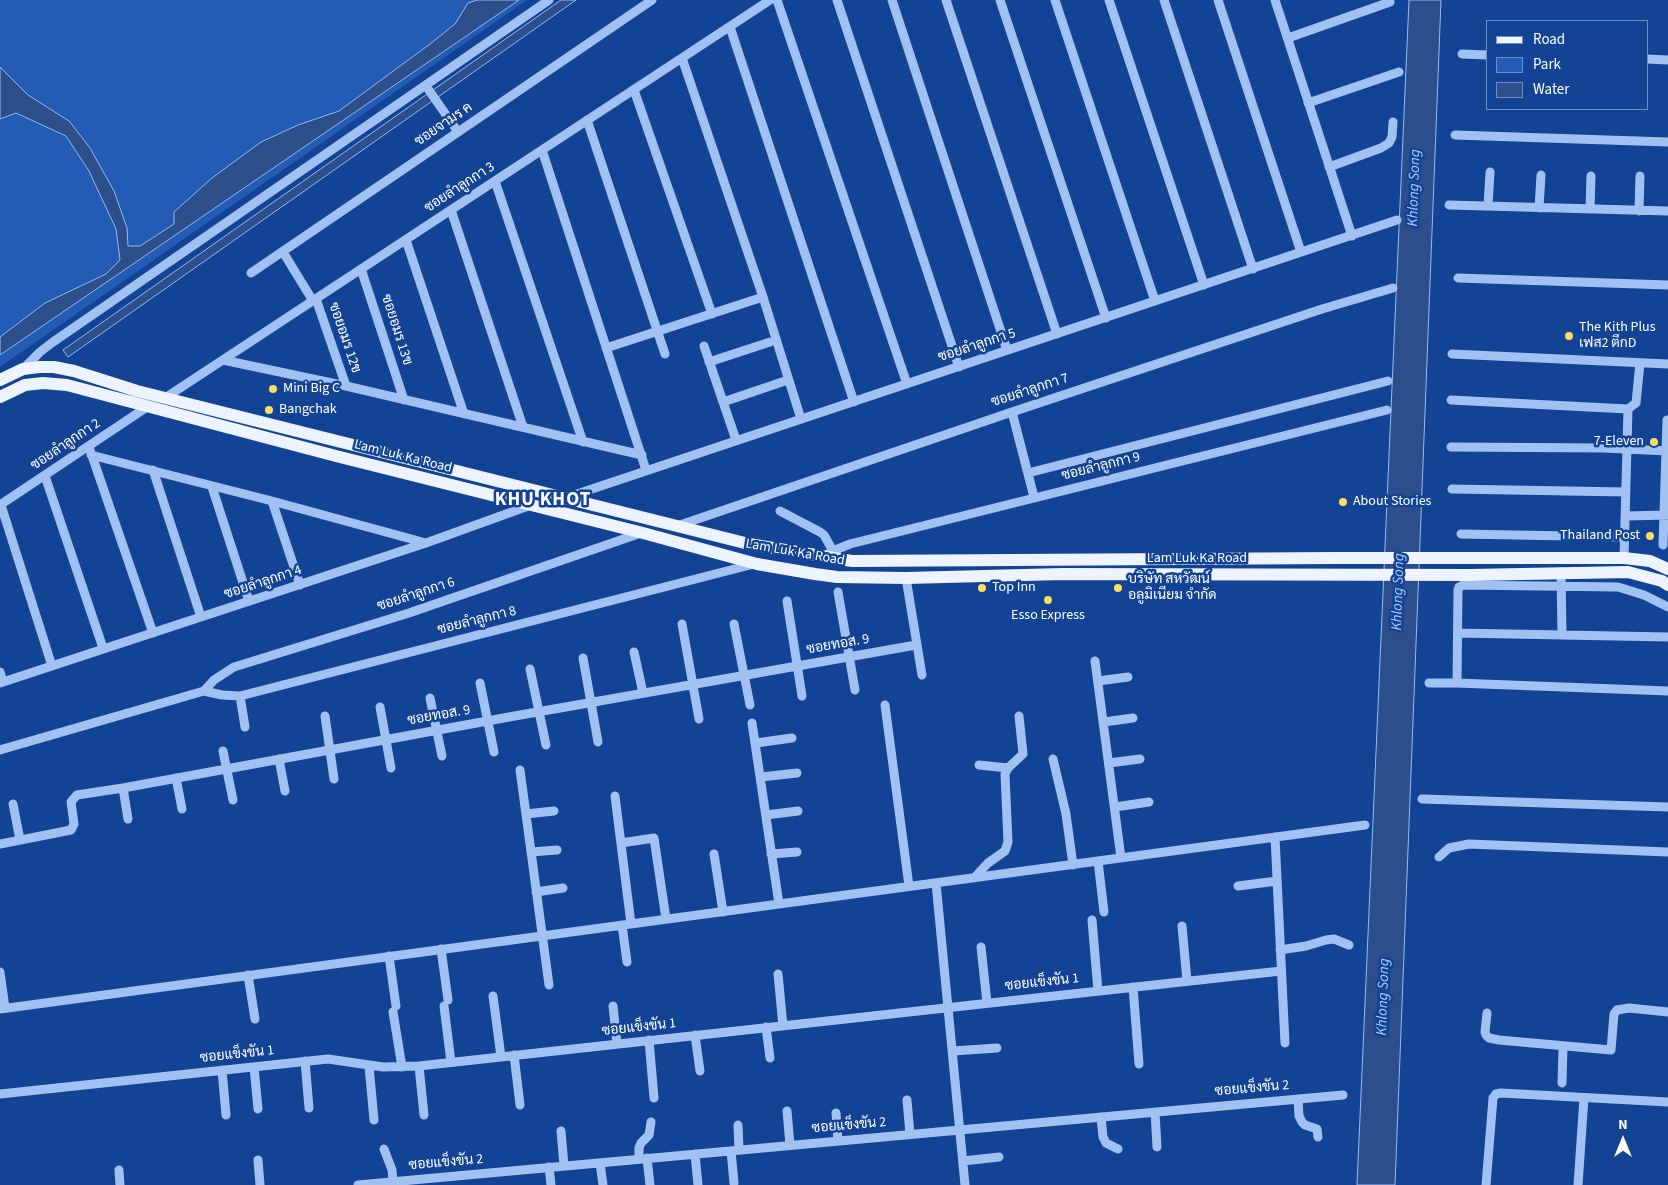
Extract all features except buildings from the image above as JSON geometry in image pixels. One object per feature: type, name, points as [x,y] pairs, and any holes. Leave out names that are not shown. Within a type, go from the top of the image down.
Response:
[{"type":"main road","name":"Lam Luk Ka Road","points":[[0,380],[23,369],[39,367],[54,367],[74,371],[165,398],[749,544],[828,554],[852,561],[1624,558],[1650,561],[1668,569]]},
{"type":"main road","name":"Lam Luk Ka Road","points":[[0,397],[25,386],[56,383],[643,533],[757,564],[837,577],[906,578],[1063,574],[1470,575],[1628,572],[1662,581],[1668,585]]},
{"type":"main road","points":[[968,561],[970,576]]},
{"type":"street","points":[[23,369],[53,342],[432,93],[549,0]]},
{"type":"street","name":"ซอยจามร ค","points":[[251,273],[652,0]]},
{"type":"street","name":"ซอยลำลูกกา 3","points":[[165,398],[770,0]]},
{"type":"street","points":[[777,0],[907,384]]},
{"type":"street","points":[[837,0],[959,366]]},
{"type":"street","points":[[892,0],[1007,350]]},
{"type":"street","points":[[946,0],[1057,334]]},
{"type":"street","points":[[1000,0],[1106,318]]},
{"type":"street","points":[[1055,0],[1155,301]]},
{"type":"street","points":[[1109,0],[1204,285]]},
{"type":"street","points":[[1164,0],[1253,269]]},
{"type":"street","points":[[1218,0],[1301,252]]},
{"type":"street","points":[[1275,0],[1352,236]]},
{"type":"street","points":[[1288,38],[1390,2]]},
{"type":"street","points":[[730,27],[854,402]]},
{"type":"street","points":[[1462,54],[1486,55]]},
{"type":"street","points":[[682,58],[763,297],[801,419]]},
{"type":"street","points":[[1648,59],[1668,60]]},
{"type":"street","points":[[1308,103],[1399,72]]},
{"type":"street","points":[[634,90],[712,314]]},
{"type":"street","points":[[432,93],[458,132]]},
{"type":"street","points":[[587,120],[665,354]]},
{"type":"street","points":[[1329,167],[1381,148],[1389,143],[1392,137],[1393,122]]},
{"type":"street","points":[[1455,135],[1668,142]]},
{"type":"street","points":[[542,150],[646,470]]},
{"type":"street","points":[[1488,206],[1490,172]]},
{"type":"street","points":[[1539,208],[1541,175]]},
{"type":"street","points":[[1590,209],[1591,176]]},
{"type":"street","points":[[1639,210],[1640,176]]},
{"type":"street","points":[[495,181],[583,442]]},
{"type":"street","points":[[1450,205],[1668,211]]},
{"type":"street","points":[[451,210],[523,427]]},
{"type":"street","name":"ซอยลำลูกกา 5","points":[[565,498],[1397,220]]},
{"type":"street","points":[[406,240],[464,414]]},
{"type":"street","name":"ซอยอมร 12ข","points":[[282,252],[314,300],[346,386]]},
{"type":"street","name":"ซอยอมร 13ข","points":[[362,269],[404,400]]},
{"type":"street","points":[[1458,278],[1668,285]]},
{"type":"street","name":"ซอยลำลูกกา 7","points":[[677,526],[1312,312],[1394,288]]},
{"type":"street","points":[[606,348],[763,297]]},
{"type":"street","points":[[709,362],[770,342]]},
{"type":"street","points":[[704,346],[736,440]]},
{"type":"street","points":[[1452,354],[1668,364]]},
{"type":"street","points":[[223,360],[346,386],[642,455]]},
{"type":"street","points":[[1451,400],[1628,409],[1636,404],[1640,363]]},
{"type":"street","points":[[723,402],[785,381]]},
{"type":"street","points":[[1028,474],[1388,381]]},
{"type":"street","name":"ซอยลำลูกกา 2","points":[[0,505],[45,476],[90,451],[147,407]]},
{"type":"street","points":[[1624,558],[1628,409]]},
{"type":"street","name":"ซอยลำลูกกา 9","points":[[828,554],[850,544],[1387,410]]},
{"type":"street","points":[[1012,412],[1034,497]]},
{"type":"street","points":[[1663,544],[1666,516],[1667,420]]},
{"type":"street","points":[[1451,447],[1667,451]]},
{"type":"street","points":[[90,451],[212,487],[272,501],[426,543]]},
{"type":"street","points":[[90,451],[153,633]]},
{"type":"street","points":[[153,470],[201,617]]},
{"type":"street","points":[[45,476],[102,648]]},
{"type":"street","points":[[212,487],[249,601]]},
{"type":"street","points":[[1452,489],[1626,492]]},
{"type":"street","points":[[272,501],[300,585]]},
{"type":"street","points":[[0,505],[52,666]]},
{"type":"street","name":"ซอยลำลูกกา 4","points":[[2,683],[102,648],[426,543],[532,505]]},
{"type":"street","points":[[780,511],[824,535],[828,554]]},
{"type":"street","points":[[1626,516],[1666,516]]},
{"type":"street","name":"ซอยลำลูกกา 6","points":[[204,691],[214,680],[234,667],[409,613],[643,533]]},
{"type":"street","points":[[1461,534],[1624,537]]},
{"type":"street","name":"ซอยลำลูกกา 8","points":[[204,691],[240,696],[757,564]]},
{"type":"street","points":[[1561,572],[1562,635]]},
{"type":"street","points":[[906,578],[922,675]]},
{"type":"street","points":[[1457,683],[1458,590],[1463,585],[1618,587],[1644,594],[1668,607]]},
{"type":"street","points":[[838,592],[855,690]]},
{"type":"street","points":[[787,600],[802,696]]},
{"type":"street","points":[[682,624],[699,719]]},
{"type":"street","points":[[734,624],[750,705]]},
{"type":"street","points":[[1458,633],[1668,637]]},
{"type":"street","name":"ซอยทอส. 9","points":[[0,844],[71,830],[74,824],[71,802],[77,795],[916,645]]},
{"type":"street","points":[[634,652],[643,693]]},
{"type":"street","points":[[583,658],[598,742]]},
{"type":"street","points":[[1096,661],[1121,858]]},
{"type":"street","points":[[530,669],[546,745]]},
{"type":"street","points":[[0,672],[2,683]]},
{"type":"street","points":[[1098,680],[1128,677]]},
{"type":"street","points":[[1429,683],[1668,691]]},
{"type":"street","points":[[480,684],[494,752]]},
{"type":"street","points":[[0,750],[204,691]]},
{"type":"street","points":[[240,696],[245,727]]},
{"type":"street","points":[[430,698],[442,756]]},
{"type":"street","points":[[885,705],[909,886]]},
{"type":"street","points":[[380,708],[391,768]]},
{"type":"street","points":[[325,716],[334,779]]},
{"type":"street","points":[[974,878],[988,863],[1005,850],[1008,842],[1004,784],[1008,768],[1023,754],[1019,716]]},
{"type":"street","points":[[1104,722],[1133,718]]},
{"type":"street","points":[[752,723],[779,904]]},
{"type":"street","points":[[756,743],[792,738]]},
{"type":"street","points":[[223,751],[233,800]]},
{"type":"street","points":[[1109,763],[1140,758]]},
{"type":"street","points":[[279,759],[285,791]]},
{"type":"street","points":[[1053,759],[1066,814],[1073,864]]},
{"type":"street","points":[[979,765],[1008,768]]},
{"type":"street","points":[[520,770],[549,984]]},
{"type":"street","points":[[761,777],[797,773]]},
{"type":"street","points":[[176,778],[182,809]]},
{"type":"street","points":[[123,788],[128,819]]},
{"type":"street","points":[[615,796],[621,843],[628,962]]},
{"type":"street","points":[[1422,800],[1668,807]]},
{"type":"street","points":[[1115,807],[1149,802]]},
{"type":"street","points":[[13,804],[20,840]]},
{"type":"street","points":[[526,814],[554,811]]},
{"type":"street","points":[[766,815],[798,811]]},
{"type":"street","points":[[0,972],[2,1008],[1365,825]]},
{"type":"street","points":[[621,843],[654,838],[666,919]]},
{"type":"street","points":[[1275,838],[1285,1043]]},
{"type":"street","points":[[1439,857],[1450,848],[1469,844],[1668,852]]},
{"type":"street","points":[[531,852],[557,850]]},
{"type":"street","points":[[771,854],[797,852]]},
{"type":"street","points":[[714,854],[723,912]]},
{"type":"street","points":[[1098,861],[1104,912]]},
{"type":"street","points":[[1238,886],[1277,881]]},
{"type":"street","points":[[936,883],[965,1185]]},
{"type":"street","points":[[536,892],[563,888]]},
{"type":"street","points":[[1092,920],[1098,991]]},
{"type":"street","points":[[1182,926],[1186,981]]},
{"type":"street","points":[[1280,950],[1334,939],[1349,945]]},
{"type":"street","points":[[981,947],[987,1003]]},
{"type":"street","points":[[441,950],[451,1062]]},
{"type":"street","points":[[389,956],[402,1067]]},
{"type":"street","name":"ซอยแข็งขัน 1","points":[[0,1094],[328,1059],[369,1066],[419,1066],[1282,971]]},
{"type":"street","points":[[778,974],[783,1026]]},
{"type":"street","points":[[248,975],[255,1019]]},
{"type":"street","points":[[1133,987],[1139,1064]]},
{"type":"street","points":[[493,996],[501,1057]]},
{"type":"street","points":[[613,1006],[617,1044]]},
{"type":"street","points":[[1487,1013],[1485,1032],[1489,1038],[1611,1050],[1614,1014],[1617,1010],[1629,1008],[1668,1012]]},
{"type":"street","points":[[766,1028],[770,1058]]},
{"type":"street","points":[[695,1035],[700,1071]]},
{"type":"street","points":[[649,1040],[654,1098]]},
{"type":"street","points":[[1562,1083],[1563,1046]]},
{"type":"street","points":[[952,1051],[997,1048]]},
{"type":"street","points":[[514,1055],[520,1105]]},
{"type":"street","points":[[305,1061],[309,1108]]},
{"type":"street","points":[[369,1066],[374,1120]]},
{"type":"street","points":[[419,1066],[424,1115]]},
{"type":"street","points":[[254,1067],[258,1109]]},
{"type":"street","points":[[222,1070],[226,1115]]},
{"type":"street","points":[[1486,1185],[1493,1098],[1496,1094],[1668,1102]]},
{"type":"street","name":"ซอยแข็งขัน 2","points":[[358,1185],[427,1182],[564,1166],[1343,1095]]},
{"type":"street","points":[[1578,1185],[1584,1098]]},
{"type":"street","points":[[1298,1099],[1302,1122],[1305,1125],[1314,1127],[1318,1137]]},
{"type":"street","points":[[907,1100],[910,1134]]},
{"type":"street","points":[[787,1111],[790,1145]]},
{"type":"street","points":[[1155,1112],[1157,1147]]},
{"type":"street","points":[[836,1113],[838,1141]]},
{"type":"street","points":[[1101,1117],[1103,1137],[1106,1143],[1118,1149]]},
{"type":"street","points":[[650,1185],[639,1148],[641,1143],[649,1136],[651,1122]]},
{"type":"street","points":[[734,1183],[738,1125]]},
{"type":"street","points":[[561,1131],[564,1166]]},
{"type":"street","points":[[384,1149],[392,1170],[393,1182]]},
{"type":"street","points":[[695,1154],[698,1185]]},
{"type":"street","points":[[963,1161],[999,1156]]},
{"type":"street","points":[[258,1160],[260,1185]]},
{"type":"street","points":[[600,1163],[603,1185]]},
{"type":"street","points":[[549,1168],[551,1185]]},
{"type":"street","points":[[119,1170],[120,1185]]},
{"type":"green space","points":[[0,0],[527,0],[0,367]]},
{"type":"water","points":[[477,0],[519,0],[0,355],[0,337],[45,303],[106,274],[120,260],[116,229],[89,171],[66,136],[16,113],[0,119],[0,67],[28,95],[69,121],[90,148],[114,191],[127,228],[128,246],[140,246],[174,224],[174,212],[212,178],[261,142],[298,125],[339,111],[455,24],[468,3]]},
{"type":"water","points":[[561,0],[576,0],[68,357],[63,350]]},
{"type":"water","name":"Khlong Song","points":[[1409,0],[1441,0],[1395,1185],[1357,1185]]},
{"type":"place","name":"The Kith Plus เฟส2 ตึกD","points":[[1569,336]]},
{"type":"place","name":"Mini Big C","points":[[273,389]]},
{"type":"place","name":"Bangchak","points":[[269,410]]},
{"type":"place","name":"7-Eleven","points":[[1654,442]]},
{"type":"place","name":"About Stories","points":[[1343,502]]},
{"type":"place","name":"Thailand Post","points":[[1650,536]]},
{"type":"place","name":"Top Inn","points":[[982,588]]},
{"type":"place","name":"บริษัท สหวัฒน์ อลูมิเนียม จำกัด","points":[[1118,588]]},
{"type":"place","name":"Esso Express","points":[[1048,600]]},
{"type":"district","name":"KHU KHOT","points":[[543,501]]}]
